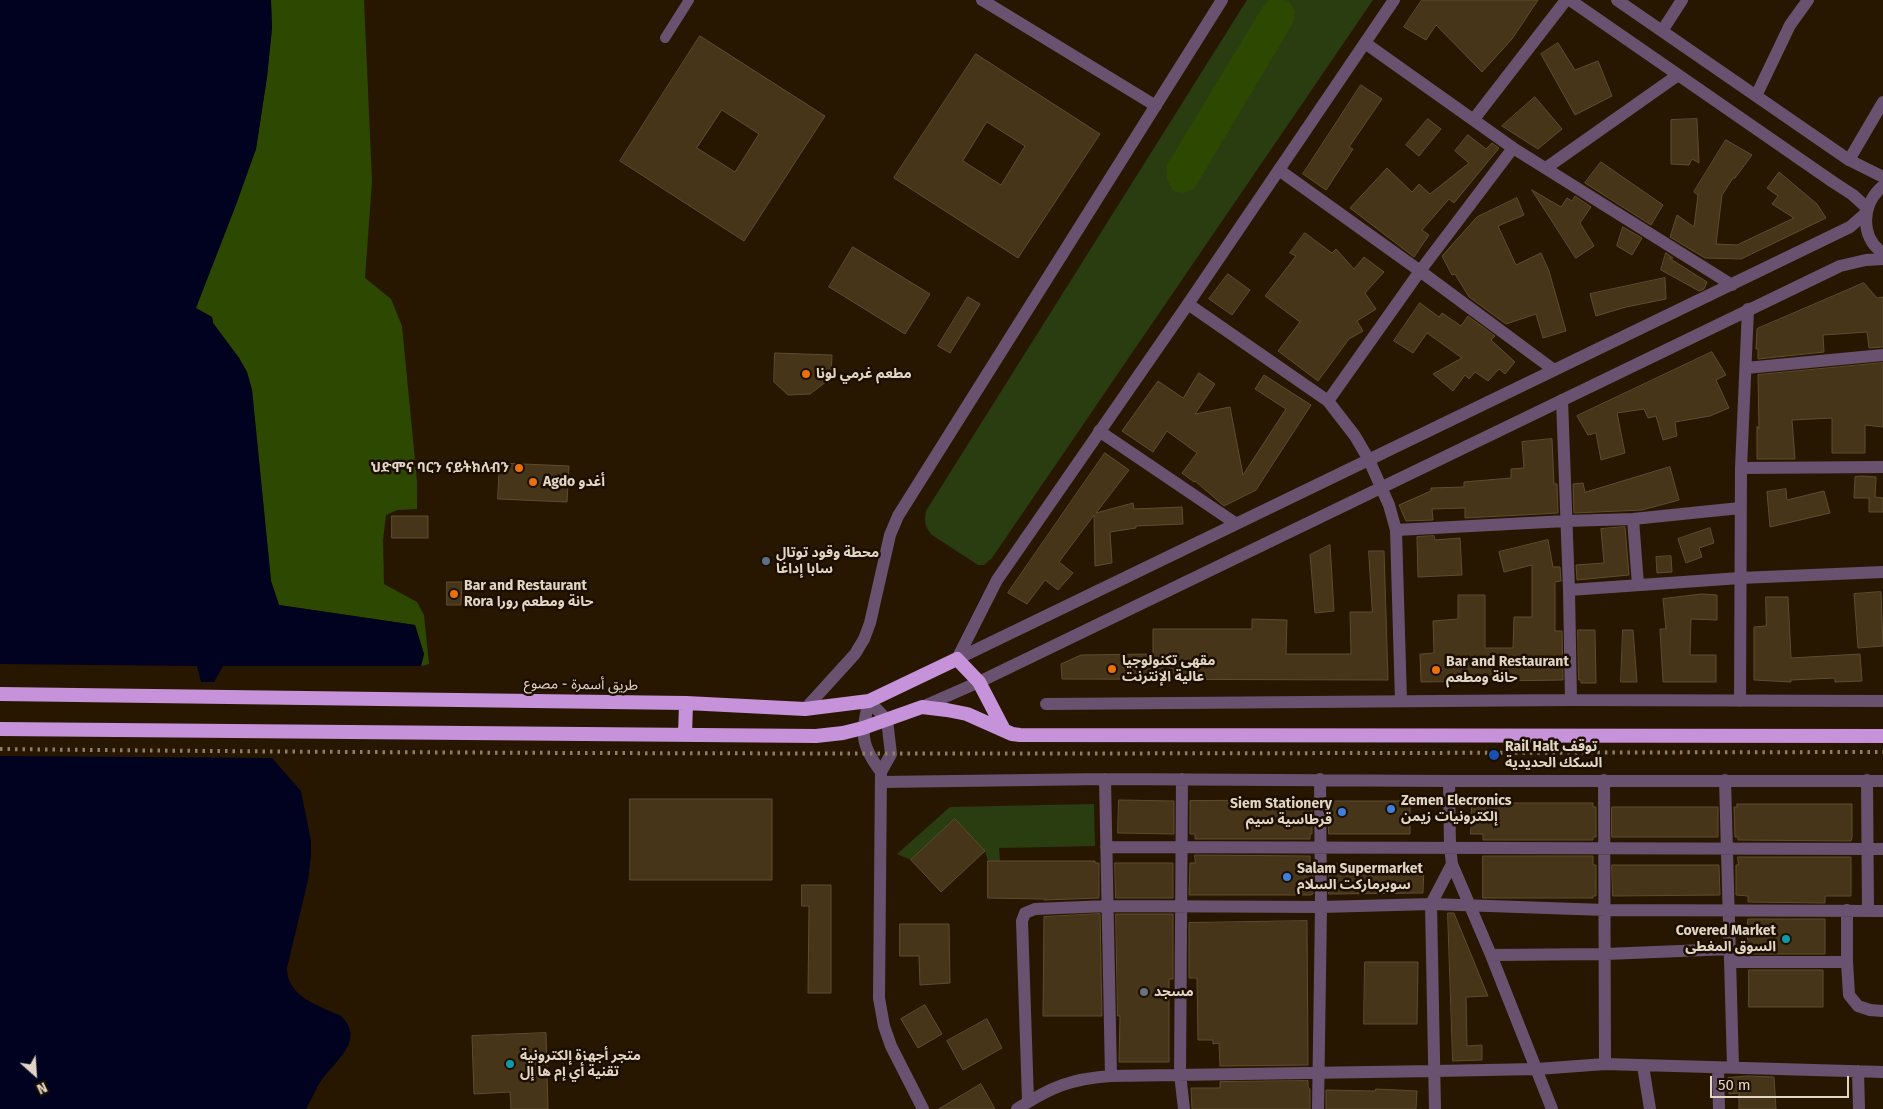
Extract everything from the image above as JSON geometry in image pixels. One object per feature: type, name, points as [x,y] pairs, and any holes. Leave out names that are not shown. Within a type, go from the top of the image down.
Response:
[{"type":"highway","name":"طريق أسمرة - مصوع","points":[[0,694],[686,703],[805,710],[869,701],[957,659]]},
{"type":"highway","points":[[957,659],[979,682],[1004,730]]},
{"type":"highway","points":[[685,735],[686,703]]},
{"type":"highway","points":[[0,729],[816,736],[843,733],[863,728],[922,707],[967,714],[1020,735],[1883,736]]},
{"type":"street","points":[[982,0],[1156,106]]},
{"type":"street","points":[[805,710],[855,654],[864,639],[870,623],[890,534],[898,516],[1222,0]]},
{"type":"street","points":[[957,659],[997,580],[1188,304],[1394,0]]},
{"type":"street","points":[[1474,119],[1568,0],[1853,194],[1867,211]]},
{"type":"street","points":[[1616,0],[1849,160],[1883,177]]},
{"type":"street","points":[[1662,31],[1682,0]]},
{"type":"street","points":[[1756,96],[1790,25],[1808,0]]},
{"type":"street","points":[[1365,43],[1513,148],[1732,285]]},
{"type":"street","points":[[1546,168],[1678,75]]},
{"type":"street","points":[[1849,160],[1883,102]]},
{"type":"street","points":[[1328,401],[1420,271],[1513,148]]},
{"type":"street","points":[[1279,170],[1554,370]]},
{"type":"street","points":[[1883,186],[1872,197],[1867,211],[1866,227],[1871,240],[1883,253]]},
{"type":"street","points":[[957,659],[1850,227],[1867,211]]},
{"type":"street","points":[[922,707],[979,682],[1840,266],[1866,260],[1883,259]]},
{"type":"street","points":[[1188,304],[1328,401],[1356,436],[1369,460],[1389,505],[1396,530],[1401,701]]},
{"type":"street","points":[[1740,701],[1740,508],[1748,309]]},
{"type":"street","points":[[1746,368],[1883,355]]},
{"type":"street","points":[[1562,400],[1571,700]]},
{"type":"street","points":[[1099,431],[1235,524]]},
{"type":"street","points":[[1741,468],[1883,467]]},
{"type":"street","points":[[1396,530],[1566,520],[1632,519],[1740,508]]},
{"type":"street","points":[[1632,519],[1638,585]]},
{"type":"street","points":[[1569,590],[1740,578],[1883,572]]},
{"type":"street","points":[[1046,704],[1571,700],[1883,701]]},
{"type":"street","points":[[869,701],[887,720],[891,754],[881,777],[879,998],[884,1026],[891,1046],[923,1109]]},
{"type":"street","points":[[869,701],[863,728],[867,754],[881,777]]},
{"type":"street","points":[[881,777],[1449,781],[1883,780]]},
{"type":"street","points":[[1105,779],[1111,1076]]},
{"type":"street","points":[[1182,779],[1180,1074],[1184,1109]]},
{"type":"street","points":[[1318,1109],[1321,907],[1320,779]]},
{"type":"street","points":[[1604,780],[1605,1064]]},
{"type":"street","points":[[1725,780],[1733,1068]]},
{"type":"street","points":[[1867,780],[1868,911]]},
{"type":"street","points":[[1449,781],[1452,864],[1492,955],[1552,1109]]},
{"type":"street","points":[[1106,847],[1883,849]]},
{"type":"street","points":[[1435,1109],[1431,904],[1452,864]]},
{"type":"street","points":[[1028,1102],[1022,921],[1025,913],[1035,909],[1108,906],[1321,907],[1470,904],[1605,910],[1883,911]]},
{"type":"street","points":[[1847,910],[1849,995],[1858,1006],[1870,1010],[1883,1011]]},
{"type":"street","points":[[1492,955],[1606,954],[1730,949]]},
{"type":"street","points":[[1730,962],[1847,962]]},
{"type":"street","points":[[1017,1109],[1056,1086],[1074,1081],[1111,1076],[1537,1069],[1605,1064],[1883,1072]]},
{"type":"street","points":[[1643,1066],[1650,1109]]},
{"type":"street","points":[[1718,1068],[1720,1109]]},
{"type":"street","points":[[1858,1071],[1858,1109]]},
{"type":"lane","points":[[665,38],[689,0]]},
{"type":"green space","points":[[271,0],[364,0],[372,181],[365,278],[391,299],[402,326],[417,481],[417,509],[397,510],[386,515],[383,540],[384,584],[417,602],[424,615],[429,664],[421,666],[424,654],[415,625],[279,605],[271,581],[252,390],[247,372],[213,323],[212,317],[195,308],[256,149],[272,28]]},
{"type":"green space","points":[[1247,0],[1373,0],[992,558],[984,565],[978,565],[932,535],[926,524],[926,511]]},
{"type":"green space","points":[[1269,0],[1285,0],[1290,2],[1295,12],[1293,23],[1194,189],[1183,193],[1173,191],[1167,179],[1167,165],[1262,8]]},
{"type":"green space","points":[[1094,804],[1095,846],[999,848],[1000,861],[988,861],[985,851],[955,820],[911,860],[897,854],[950,807]]},
{"type":"water","points":[[0,0],[271,0],[272,28],[256,149],[196,308],[212,317],[213,323],[247,372],[252,390],[271,581],[279,605],[415,625],[424,654],[421,666],[223,666],[214,682],[201,682],[197,666],[0,664]]},
{"type":"water","points":[[0,756],[272,758],[301,791],[311,841],[311,856],[308,880],[287,968],[288,978],[292,986],[305,999],[341,1016],[348,1024],[350,1033],[350,1041],[347,1048],[321,1082],[306,1109],[0,1109]]},
{"type":"building","points":[[1422,0],[1538,0],[1512,39],[1482,72],[1436,25],[1426,40],[1404,27]]},
{"type":"building","points":[[700,36],[825,116],[744,241],[620,161]],"holes":[[[722,110],[759,134],[735,172],[697,148]]]},
{"type":"building","points":[[1558,43],[1575,70],[1598,61],[1612,96],[1575,115],[1541,54]]},
{"type":"building","points":[[976,54],[1100,134],[1018,258],[894,178]],"holes":[[[987,122],[1025,146],[1001,185],[963,161]]]},
{"type":"building","points":[[1361,85],[1382,99],[1349,147],[1353,149],[1326,190],[1303,174]]},
{"type":"building","points":[[1535,97],[1562,129],[1538,149],[1502,126]]},
{"type":"building","points":[[1428,119],[1441,129],[1419,156],[1406,145]]},
{"type":"building","points":[[1697,119],[1699,163],[1692,159],[1689,165],[1671,164],[1671,120]]},
{"type":"building","points":[[1468,135],[1486,149],[1492,143],[1499,148],[1454,203],[1449,199],[1422,230],[1429,235],[1414,257],[1350,208],[1387,168],[1412,192],[1419,184],[1430,194],[1469,163],[1455,151]]},
{"type":"building","points":[[1726,140],[1752,155],[1722,195],[1716,244],[1737,245],[1794,218],[1772,204],[1778,196],[1767,188],[1779,172],[1817,204],[1826,218],[1741,259],[1705,258],[1670,237],[1677,215],[1694,227],[1698,195],[1694,192]]},
{"type":"building","points":[[1601,162],[1663,205],[1651,225],[1585,183]]},
{"type":"building","points":[[1532,190],[1561,207],[1567,198],[1572,201],[1575,196],[1591,207],[1580,223],[1594,246],[1576,258]]},
{"type":"building","points":[[1517,198],[1524,215],[1498,226],[1516,265],[1541,253],[1549,271],[1566,331],[1543,338],[1536,314],[1506,324],[1469,297],[1455,274],[1452,275],[1442,256],[1477,217]]},
{"type":"building","points":[[1623,227],[1642,238],[1632,255],[1617,246]]},
{"type":"building","points":[[1305,233],[1332,253],[1336,249],[1354,269],[1364,257],[1384,272],[1365,293],[1376,309],[1357,321],[1363,331],[1349,339],[1318,381],[1278,351],[1300,322],[1265,296],[1296,256],[1290,253]]},
{"type":"building","points":[[853,247],[930,294],[905,334],[829,287]]},
{"type":"building","points":[[1666,253],[1673,258],[1669,258],[1707,282],[1704,289],[1699,291],[1661,270]]},
{"type":"building","points":[[1228,274],[1250,290],[1232,315],[1209,299]]},
{"type":"building","points":[[1665,278],[1666,299],[1626,307],[1596,316],[1590,294]]},
{"type":"building","points":[[1864,283],[1877,298],[1883,297],[1883,347],[1869,348],[1867,332],[1823,335],[1824,352],[1758,359],[1758,349],[1756,349],[1757,329]]},
{"type":"building","points":[[968,297],[980,304],[950,353],[938,346]]},
{"type":"building","points":[[1420,303],[1439,317],[1442,313],[1461,326],[1468,316],[1495,336],[1491,340],[1515,362],[1505,374],[1499,369],[1488,381],[1475,372],[1469,379],[1465,375],[1453,391],[1433,374],[1462,358],[1427,333],[1413,353],[1394,341]]},
{"type":"building","points":[[1712,352],[1726,375],[1716,380],[1729,408],[1710,416],[1675,422],[1677,436],[1663,440],[1656,416],[1648,418],[1644,409],[1617,413],[1625,453],[1601,460],[1596,433],[1588,435],[1577,416]]},
{"type":"building","points":[[775,353],[832,355],[831,378],[810,394],[788,395],[774,382]]},
{"type":"building","points":[[1883,363],[1883,427],[1865,425],[1865,453],[1832,453],[1832,418],[1792,420],[1795,459],[1757,459],[1757,426],[1759,429],[1758,375]]},
{"type":"building","points":[[1199,373],[1215,384],[1195,414],[1230,407],[1243,475],[1286,409],[1255,389],[1264,375],[1311,405],[1256,490],[1224,506],[1195,481],[1182,473],[1197,453],[1167,431],[1153,452],[1122,431],[1158,381],[1183,398]]},
{"type":"building","points":[[1552,439],[1554,484],[1557,484],[1558,513],[1465,518],[1465,508],[1432,509],[1433,520],[1406,521],[1399,505],[1431,491],[1431,488],[1464,487],[1464,482],[1511,478],[1511,469],[1524,468],[1522,442]]},
{"type":"building","points":[[1105,453],[1129,470],[1096,513],[1133,503],[1134,509],[1182,507],[1183,524],[1136,526],[1136,528],[1110,532],[1112,563],[1095,566],[1094,515],[1059,562],[1073,573],[1058,590],[1045,580],[1027,604],[1008,593]]},
{"type":"building","name":"Agdo أغدو","points":[[500,463],[569,466],[567,502],[498,499]]},
{"type":"building","points":[[1670,467],[1679,500],[1642,510],[1574,513],[1573,484],[1583,483],[1585,492]]},
{"type":"building","points":[[1855,477],[1876,477],[1875,497],[1883,498],[1883,512],[1869,512],[1869,498],[1854,498]]},
{"type":"building","points":[[1786,489],[1787,500],[1824,491],[1830,513],[1770,527],[1767,492]]},
{"type":"building","points":[[392,516],[428,516],[428,538],[392,538]]},
{"type":"building","points":[[1625,527],[1629,575],[1577,580],[1576,565],[1604,563],[1601,529]]},
{"type":"building","points":[[1710,528],[1714,543],[1699,548],[1702,557],[1686,563],[1678,539]]},
{"type":"building","points":[[1434,536],[1435,540],[1460,538],[1462,575],[1418,577],[1417,537]]},
{"type":"building","points":[[1548,540],[1553,567],[1560,567],[1561,581],[1555,582],[1555,631],[1562,631],[1563,680],[1421,682],[1420,654],[1434,653],[1433,621],[1458,619],[1458,595],[1485,595],[1485,648],[1513,648],[1514,617],[1532,617],[1532,565],[1504,572],[1499,552]]},
{"type":"building","points":[[1330,545],[1334,611],[1315,613],[1310,555]]},
{"type":"building","points":[[1369,551],[1384,551],[1388,680],[1062,679],[1061,664],[1081,655],[1153,654],[1153,629],[1252,629],[1252,619],[1287,620],[1286,654],[1351,654],[1350,612],[1372,612]]},
{"type":"building","points":[[1671,556],[1672,572],[1657,573],[1656,557]]},
{"type":"building","name":"Bar and Restaurant Rora حانة ومطعم رورا","points":[[447,582],[462,582],[461,605],[447,605]]},
{"type":"building","points":[[1881,592],[1883,646],[1858,648],[1854,594]]},
{"type":"building","points":[[1702,594],[1717,595],[1717,620],[1691,619],[1690,655],[1716,655],[1716,682],[1663,682],[1660,629],[1666,629],[1663,599]]},
{"type":"building","points":[[1766,597],[1788,597],[1791,658],[1860,654],[1862,681],[1835,682],[1835,678],[1791,680],[1791,682],[1754,680],[1754,627],[1766,626]]},
{"type":"building","points":[[1578,630],[1595,630],[1596,683],[1581,683],[1581,680],[1579,680]]},
{"type":"building","points":[[1623,630],[1633,630],[1637,682],[1621,682]]},
{"type":"building","points":[[630,799],[772,799],[772,880],[630,880]]},
{"type":"building","points":[[1119,800],[1174,801],[1174,834],[1118,833]]},
{"type":"building","points":[[1190,801],[1312,801],[1312,834],[1310,834],[1310,839],[1195,839],[1195,834],[1190,834]]},
{"type":"building","points":[[1328,801],[1410,801],[1410,834],[1329,834]]},
{"type":"building","points":[[1472,803],[1593,803],[1593,807],[1596,807],[1596,837],[1593,837],[1593,840],[1483,840],[1483,834],[1471,834]]},
{"type":"building","points":[[1737,804],[1852,804],[1852,838],[1851,841],[1738,840],[1738,837],[1735,837],[1734,807],[1737,807]]},
{"type":"building","points":[[1612,807],[1718,807],[1718,837],[1612,837]]},
{"type":"building","points":[[955,819],[985,851],[941,892],[911,860]]},
{"type":"building","points":[[1195,855],[1310,856],[1310,864],[1313,864],[1313,894],[1189,895],[1190,863],[1195,863]]},
{"type":"building","points":[[1483,856],[1593,856],[1593,865],[1596,865],[1596,896],[1593,896],[1593,898],[1483,898]]},
{"type":"building","points":[[1738,857],[1851,857],[1851,896],[1825,896],[1825,903],[1748,902],[1748,896],[1736,895],[1736,865],[1738,865]]},
{"type":"building","points":[[988,861],[1095,861],[1095,863],[1099,863],[1099,898],[1044,900],[988,898]]},
{"type":"building","points":[[1115,863],[1173,863],[1173,898],[1116,898]]},
{"type":"building","points":[[1329,864],[1424,865],[1423,893],[1329,894]]},
{"type":"building","points":[[1612,865],[1719,865],[1720,895],[1613,896]]},
{"type":"building","points":[[802,885],[831,885],[831,993],[808,993],[809,906],[802,906]]},
{"type":"building","points":[[1448,913],[1454,913],[1488,996],[1466,997],[1467,1046],[1482,1045],[1482,1060],[1453,1061]]},
{"type":"building","points":[[1100,914],[1102,1016],[1043,1016],[1044,917]]},
{"type":"building","name":"مسجد","points":[[1116,914],[1173,914],[1173,979],[1169,979],[1169,1062],[1119,1062],[1120,1016],[1118,1016]]},
{"type":"building","name":"Covered Market السوق المغطى","points":[[1748,919],[1825,919],[1825,954],[1748,954]]},
{"type":"building","points":[[1307,921],[1308,1065],[1220,1066],[1219,1043],[1213,1044],[1213,1040],[1198,1040],[1197,978],[1189,978],[1189,923]]},
{"type":"building","points":[[900,924],[949,924],[950,983],[920,985],[919,956],[900,956]]},
{"type":"building","points":[[1365,962],[1418,962],[1417,1024],[1364,1024]]},
{"type":"building","name":"Covered Market السوق المغطى","points":[[1749,970],[1823,970],[1823,1007],[1749,1007]]},
{"type":"building","points":[[925,1005],[942,1034],[918,1048],[901,1019]]},
{"type":"building","points":[[987,1019],[1002,1048],[963,1070],[947,1041]]},
{"type":"building","name":"متجر أجهزة إلكترونية تقنية أي إم ها إل","points":[[546,1033],[548,1109],[511,1109],[510,1092],[474,1094],[472,1036]]},
{"type":"building","points":[[1747,1076],[1774,1077],[1776,1109],[1739,1109],[1739,1093],[1729,1094],[1728,1078]]},
{"type":"building","points":[[1308,1081],[1310,1109],[1192,1109],[1191,1088],[1220,1088],[1220,1082]]},
{"type":"building","points":[[981,1084],[995,1109],[939,1109]]},
{"type":"building","points":[[1376,1089],[1417,1091],[1416,1109],[1326,1109],[1326,1090],[1375,1091]]},
{"type":"railway","points":[[0,749],[706,753],[1883,752]]},
{"type":"place","name":"مطعم غرمي لونا","points":[[806,374]]},
{"type":"place","name":"ህድሞና ባርን ናይትክለብን","points":[[519,468]]},
{"type":"place","name":"Agdo أغدو","points":[[533,482]]},
{"type":"place","name":"محطة وقود توتال سابا إداغا","points":[[766,561]]},
{"type":"place","name":"Bar and Restaurant Rora حانة ومطعم رورا","points":[[454,594]]},
{"type":"place","name":"مقهى تكنولوجيا عالية الإنترنت","points":[[1112,669]]},
{"type":"place","name":"Bar and Restaurant حانة ومطعم","points":[[1436,670]]},
{"type":"place","name":"Rail Halt توقف السكك الحديدية","points":[[1494,755]]},
{"type":"place","name":"Zemen Elecronics إلكترونيات زيمن","points":[[1391,809]]},
{"type":"place","name":"Siem Stationery قرطاسية سيم","points":[[1342,812]]},
{"type":"place","name":"Salam Supermarket سوبرماركت السلام","points":[[1287,877]]},
{"type":"place","name":"Covered Market السوق المغطى","points":[[1786,939]]},
{"type":"place","name":"مسجد","points":[[1144,992]]},
{"type":"place","name":"متجر أجهزة إلكترونية تقنية أي إم ها إل","points":[[510,1064]]}]
